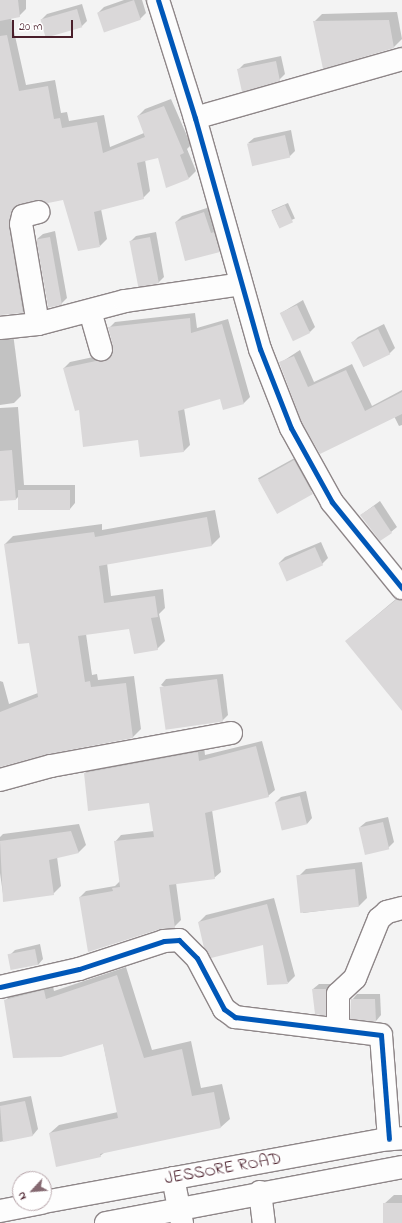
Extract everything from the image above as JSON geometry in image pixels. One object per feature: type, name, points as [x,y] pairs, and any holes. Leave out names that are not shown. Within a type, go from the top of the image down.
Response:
[{"type":"street","points":[[158,0],[195,118],[260,349],[291,428],[332,502],[402,588]]},
{"type":"street","points":[[195,118],[402,59]]},
{"type":"street","points":[[38,324],[21,224],[23,216],[39,212]]},
{"type":"street","points":[[0,328],[38,324],[125,301],[241,284]]},
{"type":"street","points":[[90,311],[101,350]]},
{"type":"street","points":[[0,780],[51,766],[231,733]]},
{"type":"street","points":[[338,1029],[338,994],[355,978],[379,919],[387,912],[402,908]]},
{"type":"street","points":[[0,987],[79,969],[164,942],[180,940],[197,958],[224,1009],[235,1017],[381,1034],[396,1139]]},
{"type":"street","name":"JESSORE ROAD","points":[[52,1201],[396,1139]]},
{"type":"street","name":"JESSORE ROAD","points":[[106,1223],[181,1216],[260,1192],[402,1167]]},
{"type":"street","points":[[173,1178],[181,1216]]},
{"type":"street","points":[[260,1192],[264,1223]]},
{"type":"street","points":[[0,1211],[12,1209]]},
{"type":"building","points":[[0,0],[18,0],[20,17],[0,21]]},
{"type":"building","points":[[134,0],[141,20],[104,33],[97,13]]},
{"type":"building","points":[[77,9],[82,27],[46,38],[40,19]]},
{"type":"building","points":[[389,20],[394,48],[323,69],[313,21]]},
{"type":"building","points":[[7,35],[19,91],[48,86],[54,119],[60,118],[62,128],[97,122],[103,153],[145,137],[137,116],[164,106],[184,153],[180,155],[189,179],[166,188],[158,158],[137,163],[144,199],[94,212],[100,247],[78,251],[63,200],[48,203],[36,200],[14,207],[9,226],[23,313],[0,315],[0,36]]},
{"type":"building","points":[[276,61],[280,81],[242,92],[237,69]]},
{"type":"building","points":[[285,135],[290,157],[252,166],[247,144]]},
{"type":"building","points":[[285,205],[293,222],[279,229],[271,211]]},
{"type":"building","points":[[204,212],[211,233],[214,232],[220,252],[185,261],[175,222]]},
{"type":"building","points":[[50,237],[62,305],[48,307],[36,239]]},
{"type":"building","points":[[150,237],[159,283],[138,287],[129,241]]},
{"type":"building","points":[[297,305],[310,333],[293,341],[280,313]]},
{"type":"building","points":[[190,318],[191,333],[222,324],[244,404],[223,410],[220,399],[178,411],[184,452],[140,457],[138,440],[83,447],[79,410],[75,411],[63,368],[110,358],[113,346],[108,327]]},
{"type":"building","points":[[378,329],[390,354],[363,367],[351,342]]},
{"type":"building","points":[[294,356],[308,387],[346,370],[365,411],[402,392],[402,414],[320,454],[302,423],[279,362]]},
{"type":"building","points":[[12,450],[16,500],[0,501],[0,451]]},
{"type":"building","points":[[294,460],[313,494],[277,514],[258,480]]},
{"type":"building","points":[[18,490],[70,490],[70,510],[18,510]]},
{"type":"building","points":[[374,506],[392,533],[380,541],[360,515]]},
{"type":"building","points":[[207,517],[212,546],[99,566],[104,603],[155,596],[158,617],[151,618],[158,650],[134,654],[129,629],[78,636],[85,682],[90,681],[91,687],[126,683],[133,738],[49,754],[0,767],[0,712],[38,697],[29,643],[18,644],[4,544],[94,532],[95,537]]},
{"type":"building","points":[[315,547],[323,565],[287,582],[278,563]]},
{"type":"building","points":[[397,599],[402,600],[402,711],[345,641]]},
{"type":"building","points":[[217,679],[223,722],[166,730],[160,687]]},
{"type":"building","points":[[256,746],[269,797],[205,813],[215,879],[169,885],[175,928],[160,929],[88,952],[79,897],[113,891],[112,888],[120,887],[114,841],[154,837],[149,803],[88,811],[84,773],[198,752],[199,761]]},
{"type":"building","points":[[300,796],[307,824],[282,830],[275,802]]},
{"type":"building","points":[[383,822],[389,849],[365,855],[359,828]]},
{"type":"building","points":[[71,831],[79,853],[49,860],[54,895],[3,902],[0,841]]},
{"type":"building","points":[[355,869],[359,907],[300,913],[296,875]]},
{"type":"building","points":[[267,904],[288,984],[267,985],[263,945],[211,958],[204,948],[198,922]]},
{"type":"building","points":[[35,949],[38,965],[11,970],[8,954]]},
{"type":"building","points":[[117,975],[144,1058],[182,1049],[192,1096],[214,1092],[221,1128],[100,1154],[101,1157],[56,1167],[49,1133],[118,1118],[103,1044],[61,1057],[13,1058],[4,1000],[44,990],[46,999]]},
{"type":"building","points":[[312,989],[326,989],[326,1016],[315,1014]]},
{"type":"building","points":[[351,999],[375,999],[376,1022],[350,1019]]},
{"type":"building","points":[[25,1101],[33,1136],[3,1142],[0,1106]]},
{"type":"building","points":[[383,1203],[402,1203],[402,1223],[383,1223]]},
{"type":"cycle path","points":[[158,0],[195,118],[260,349],[291,428],[332,502],[402,588]]},
{"type":"cycle path","points":[[0,987],[79,969],[164,941],[179,940],[197,958],[224,1009],[235,1017],[381,1035],[389,1139]]}]
